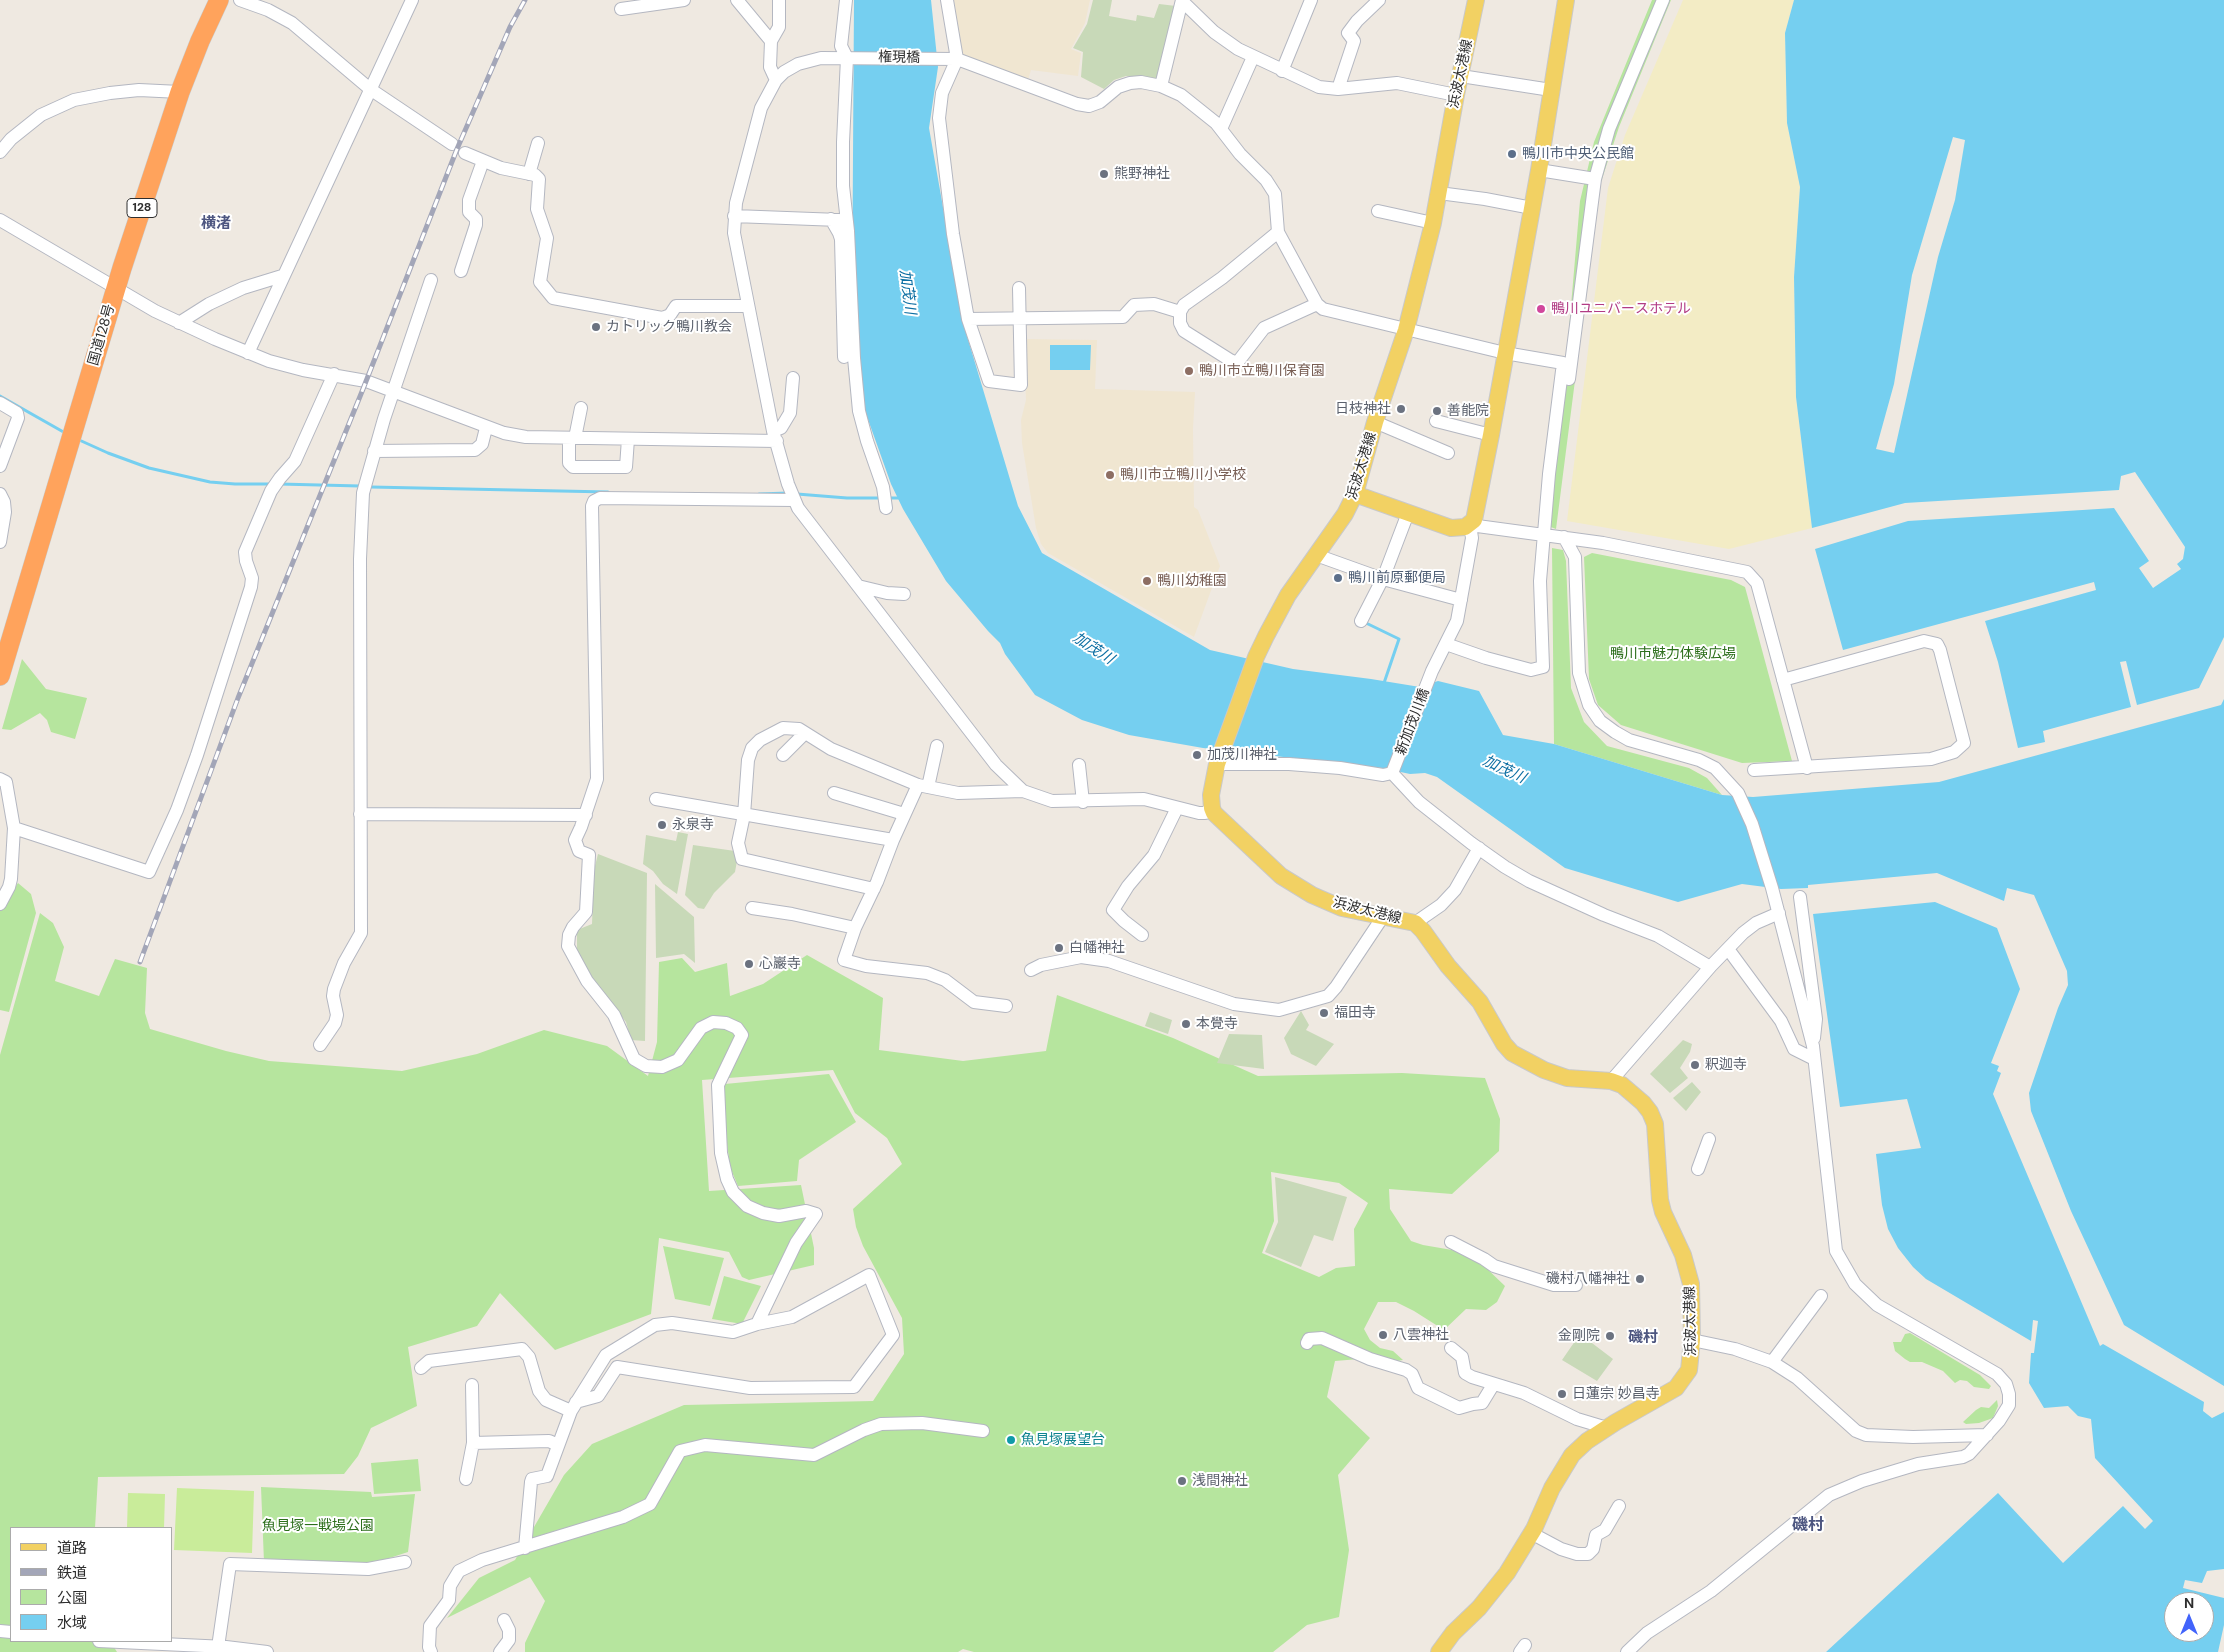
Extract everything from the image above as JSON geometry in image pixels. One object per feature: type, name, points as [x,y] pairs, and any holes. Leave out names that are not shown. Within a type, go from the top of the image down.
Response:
[{"type":"highway","name":"国道128号","points":[[0,676],[115,289],[180,92],[219,0]]},
{"type":"main road","name":"浜波太港線","points":[[1439,1652],[1453,1633],[1479,1608],[1507,1573],[1531,1533],[1565,1464],[1587,1441],[1676,1388],[1689,1370],[1692,1340],[1691,1284],[1683,1255],[1663,1212],[1660,1200],[1655,1124],[1650,1112],[1636,1095],[1622,1084],[1610,1081],[1567,1078],[1544,1070],[1512,1053],[1504,1044],[1480,1002],[1448,966],[1415,923],[1382,918],[1342,908],[1312,895],[1281,876],[1219,818],[1212,808],[1211,790],[1218,761],[1256,657],[1284,601],[1345,514],[1355,494],[1375,422],[1406,330],[1433,223],[1456,95],[1476,0]]},
{"type":"main road","points":[[1355,494],[1451,528],[1461,528],[1470,525],[1477,511],[1539,170],[1566,0]]},
{"type":"street","points":[[240,0],[268,10],[292,23],[370,89],[452,144]]},
{"type":"street","points":[[248,352],[412,0]]},
{"type":"street","points":[[621,9],[684,0]]},
{"type":"street","points":[[737,0],[771,41]]},
{"type":"street","points":[[779,0],[779,27],[771,41],[770,67],[776,80],[761,108],[734,216],[734,233],[775,436],[794,500],[805,518],[996,765],[1022,790],[1052,802],[1144,799],[1203,814],[1212,808]]},
{"type":"street","points":[[846,0],[841,46],[848,58],[843,142],[843,186],[847,220],[854,358],[859,411],[883,487],[886,508]]},
{"type":"street","points":[[947,0],[953,59],[942,93],[939,118],[953,234],[968,319],[989,381],[1021,385],[1019,288]]},
{"type":"street","points":[[1182,0],[1214,32],[1238,49],[1319,87],[1338,89],[1397,83],[1456,95]]},
{"type":"street","points":[[1161,86],[1182,0]]},
{"type":"street","points":[[1282,71],[1311,0]]},
{"type":"street","points":[[1338,89],[1354,41],[1348,33],[1357,21],[1379,0]]},
{"type":"street","points":[[1446,644],[1486,658],[1531,670],[1543,667],[1540,581],[1553,536],[1564,413],[1595,179],[1609,129],[1663,0]]},
{"type":"street","points":[[1221,129],[1253,57]]},
{"type":"street","name":"権現橋","points":[[776,80],[784,72],[810,60],[848,58],[953,59],[1077,104],[1089,106],[1100,102],[1118,87],[1130,82],[1161,86],[1181,95],[1221,129],[1240,154],[1266,180],[1275,194],[1278,232]]},
{"type":"street","points":[[1460,76],[1551,90]]},
{"type":"street","points":[[0,152],[11,139],[41,115],[74,100],[139,90],[180,92]]},
{"type":"street","points":[[529,174],[538,143]]},
{"type":"street","points":[[465,153],[501,168],[529,174],[539,179],[537,209],[547,238],[540,282],[553,298],[662,318],[670,315],[676,306],[748,306]]},
{"type":"street","points":[[461,271],[476,225],[476,219],[469,212],[469,200],[483,161]]},
{"type":"street","points":[[1539,170],[1595,179]]},
{"type":"street","points":[[1439,193],[1532,208]]},
{"type":"street","points":[[1378,211],[1433,223]]},
{"type":"street","points":[[734,216],[847,220]]},
{"type":"street","points":[[830,219],[839,232],[840,239],[844,357]]},
{"type":"street","points":[[0,220],[115,289],[179,323],[269,361],[304,370],[366,381],[486,428],[526,437],[628,439],[775,436]]},
{"type":"street","points":[[1317,304],[1264,328],[1237,363],[1184,331],[1180,323],[1180,312],[1184,305],[1222,278],[1278,232],[1317,304],[1323,309],[1406,330],[1563,363],[1553,536],[1575,557],[1579,673],[1589,705],[1600,721],[1615,732],[1641,744],[1699,760],[1715,768],[1738,793],[1752,824],[1772,888],[1813,1052],[1836,1251],[1855,1284],[1877,1305],[1997,1374],[2006,1384],[2009,1394],[2009,1405],[1999,1421],[1969,1454],[1963,1457],[1918,1464],[1862,1480],[1829,1495],[1711,1591],[1647,1633],[1627,1652]]},
{"type":"street","points":[[179,323],[210,304],[243,288],[282,276]]},
{"type":"street","points":[[320,1045],[335,1023],[337,1015],[333,996],[334,989],[344,963],[361,933],[360,559],[364,487],[393,392],[431,280]]},
{"type":"street","points":[[968,319],[1123,317],[1134,305],[1154,304],[1180,312]]},
{"type":"street","points":[[14,828],[149,872],[177,810],[251,587],[252,578],[245,552],[271,491],[296,461],[334,374]]},
{"type":"street","points":[[775,436],[790,413],[793,378]]},
{"type":"street","points":[[0,403],[17,412],[18,418],[0,466]]},
{"type":"street","points":[[581,408],[572,438],[569,463],[573,467],[626,467],[628,439]]},
{"type":"street","points":[[1436,421],[1492,435]]},
{"type":"street","points":[[1375,422],[1448,454]]},
{"type":"street","points":[[374,451],[475,450],[482,444],[486,428]]},
{"type":"street","points":[[0,494],[4,502],[5,512],[0,542]]},
{"type":"street","points":[[757,1324],[796,1243],[816,1214],[806,1211],[779,1216],[763,1213],[747,1206],[733,1192],[727,1179],[721,1153],[718,1085],[742,1035],[737,1028],[726,1023],[713,1022],[701,1028],[678,1060],[662,1067],[646,1066],[634,1059],[614,1015],[587,982],[568,946],[569,935],[573,927],[586,912],[589,855],[579,850],[575,840],[586,815],[597,779],[592,506],[594,501],[600,498],[794,500]]},
{"type":"street","points":[[1361,621],[1383,579],[1408,514]]},
{"type":"street","points":[[1470,525],[1553,536],[1740,568],[1748,572],[1758,583],[1807,768]]},
{"type":"street","name":"新加茂川橋","points":[[1393,772],[1432,671],[1457,621],[1472,538],[1470,525]]},
{"type":"street","points":[[1316,555],[1383,579],[1461,600]]},
{"type":"street","points":[[858,586],[887,593],[904,594]]},
{"type":"street","points":[[1754,770],[1931,759],[1954,752],[1964,743],[1937,644],[1924,641],[1783,680]]},
{"type":"street","points":[[874,889],[742,859],[738,843],[744,815],[748,760],[752,748],[760,740],[783,728],[799,730],[831,749],[923,786],[958,793],[1022,790]]},
{"type":"street","points":[[783,755],[805,733]]},
{"type":"street","points":[[937,746],[923,786],[904,814],[874,889],[855,928],[844,960],[866,966],[927,973],[945,980],[974,1002],[1006,1006]]},
{"type":"street","points":[[1218,761],[1340,768],[1383,775],[1393,772],[1419,802],[1479,848],[1529,880],[1604,915],[1658,936],[1710,967]]},
{"type":"street","points":[[1079,765],[1084,802]]},
{"type":"street","points":[[0,779],[6,782],[14,828],[11,879],[0,904]]},
{"type":"street","points":[[834,793],[904,814]]},
{"type":"street","points":[[656,799],[893,840]]},
{"type":"street","points":[[1142,935],[1113,910],[1128,886],[1154,855],[1177,808]]},
{"type":"street","points":[[360,814],[586,815]]},
{"type":"street","points":[[1415,923],[1441,905],[1455,890],[1479,848]]},
{"type":"street","points":[[1800,897],[1816,1019],[1813,1052]]},
{"type":"street","points":[[752,908],[792,914],[855,928]]},
{"type":"street","points":[[1610,1081],[1728,949],[1756,923],[1779,913]]},
{"type":"street","points":[[1031,970],[1040,964],[1081,958],[1109,961],[1234,1004],[1279,1010],[1328,996],[1382,918]]},
{"type":"street","points":[[1728,949],[1781,1021],[1794,1048],[1813,1052]]},
{"type":"street","points":[[1698,1169],[1710,1139]]},
{"type":"street","points":[[1451,1242],[1494,1266],[1554,1285],[1576,1285]]},
{"type":"street","points":[[421,1368],[429,1361],[522,1348],[529,1357],[539,1391],[546,1400],[573,1406],[598,1396],[617,1366],[750,1388],[854,1387],[894,1335],[868,1275],[792,1317],[757,1324],[733,1332],[672,1324],[656,1325],[606,1355],[573,1406],[547,1476],[532,1479],[525,1548]]},
{"type":"street","points":[[1772,1362],[1821,1296]]},
{"type":"street","points":[[1307,1343],[1309,1339],[1322,1338],[1370,1359],[1406,1370],[1412,1374],[1418,1388],[1459,1408],[1482,1403],[1494,1385]]},
{"type":"street","points":[[1692,1340],[1735,1348],[1772,1362],[1797,1378],[1856,1431],[1866,1435],[1913,1437],[1987,1435]]},
{"type":"street","points":[[1451,1348],[1462,1357],[1465,1373],[1494,1385],[1524,1393],[1577,1419],[1607,1428]]},
{"type":"street","points":[[466,1479],[473,1443],[472,1385]]},
{"type":"street","points":[[431,1652],[429,1647],[430,1626],[449,1600],[450,1586],[459,1571],[482,1560],[623,1517],[650,1504],[680,1451],[694,1446],[705,1445],[814,1455],[864,1430],[881,1424],[922,1423],[983,1431]]},
{"type":"street","points":[[473,1443],[549,1441],[558,1444]]},
{"type":"street","points":[[1531,1533],[1561,1549],[1578,1554],[1588,1554],[1593,1549],[1596,1535],[1606,1530],[1619,1506]]},
{"type":"street","points":[[218,1647],[230,1564],[368,1569],[405,1562]]},
{"type":"street","points":[[500,1652],[509,1640],[504,1620]]},
{"type":"street","points":[[119,1642],[218,1647],[267,1652]]},
{"type":"shaded area","points":[[954,0],[1090,0],[1085,23],[1071,49],[1081,53],[1078,76],[1031,70],[1028,80],[962,55]]},
{"type":"shaded area","name":"鴨川市立鴨川小学校","points":[[1024,339],[1097,340],[1095,389],[1195,392],[1193,429],[1194,507],[1198,510],[1220,566],[1194,637],[1048,553],[1041,544],[1036,528],[1022,443],[1021,420],[1026,400]]},
{"type":"green space","points":[[1093,0],[1112,0],[1109,16],[1136,21],[1137,15],[1154,18],[1159,4],[1176,6],[1161,75],[1154,80],[1137,76],[1126,76],[1114,80],[1104,89],[1081,77],[1083,52],[1073,48],[1087,24]]},
{"type":"green space","points":[[1652,0],[1671,0],[1619,127],[1600,185],[1556,529],[1548,526],[1566,364],[1580,201],[1594,142]]},
{"type":"green space","points":[[1552,548],[1563,550],[1566,561],[1571,688],[1584,722],[1607,746],[1689,768],[1707,778],[1722,795],[1554,744]]},
{"type":"green space","name":"鴨川市魅力体験広場","points":[[1592,553],[1731,580],[1745,587],[1792,761],[1742,763],[1621,725],[1598,705],[1589,679],[1584,557]]},
{"type":"green space","points":[[22,659],[46,689],[87,698],[75,739],[51,732],[47,720],[40,713],[11,730],[2,729]]},
{"type":"green space","points":[[678,832],[688,834],[677,894],[663,884],[653,871],[643,864],[646,835],[676,841]]},
{"type":"green space","points":[[693,845],[735,851],[737,861],[735,872],[714,893],[704,909],[698,908],[685,895]]},
{"type":"green space","points":[[598,854],[647,873],[645,1041],[631,1040],[626,1022],[593,980],[577,950],[577,930],[592,924],[594,870]]},
{"type":"green space","points":[[18,883],[31,894],[36,913],[9,1012],[0,1010],[0,909]]},
{"type":"green space","points":[[655,884],[694,917],[695,963],[684,954],[656,958]]},
{"type":"green space","points":[[40,913],[53,923],[64,947],[55,981],[99,996],[115,959],[147,968],[145,1013],[150,1029],[226,1051],[269,1061],[402,1071],[477,1054],[544,1030],[607,1046],[648,1076],[657,1042],[659,962],[682,958],[695,972],[727,963],[730,996],[763,984],[807,955],[883,998],[879,1050],[963,1061],[1046,1051],[1057,995],[1173,1038],[1258,1076],[1402,1073],[1485,1078],[1500,1119],[1499,1151],[1452,1194],[1389,1189],[1390,1209],[1411,1241],[1458,1251],[1482,1264],[1505,1286],[1497,1302],[1486,1310],[1466,1309],[1444,1330],[1396,1302],[1378,1302],[1364,1329],[1370,1340],[1380,1348],[1393,1351],[1403,1360],[1397,1361],[1383,1357],[1335,1361],[1327,1397],[1370,1438],[1338,1475],[1349,1550],[1339,1617],[1307,1625],[1273,1652],[974,1652],[963,1649],[958,1652],[525,1652],[525,1643],[545,1601],[530,1577],[447,1618],[479,1578],[515,1560],[564,1475],[592,1444],[684,1405],[873,1401],[904,1354],[902,1318],[863,1246],[856,1227],[853,1209],[902,1164],[887,1138],[855,1113],[833,1070],[702,1080],[709,1191],[801,1185],[814,1248],[814,1265],[749,1280],[742,1277],[729,1252],[659,1238],[651,1314],[555,1350],[500,1293],[477,1326],[408,1347],[417,1406],[371,1428],[358,1456],[344,1474],[98,1477],[95,1527],[10,1527],[10,1642],[111,1642],[117,1652],[0,1652],[0,1055]],"holes":[[[1271,1172],[1339,1183],[1368,1203],[1354,1229],[1355,1266],[1336,1268],[1319,1277],[1262,1253],[1274,1221]]]},
{"type":"green space","points":[[1301,1011],[1309,1025],[1306,1030],[1334,1044],[1316,1066],[1291,1054],[1284,1038]]},
{"type":"green space","points":[[1150,1012],[1172,1020],[1168,1034],[1145,1026]]},
{"type":"green space","points":[[1229,1034],[1262,1035],[1264,1069],[1217,1063]]},
{"type":"green space","points":[[1683,1040],[1692,1044],[1690,1052],[1680,1068],[1688,1078],[1670,1093],[1650,1074]]},
{"type":"green space","points":[[829,1074],[856,1122],[799,1160],[797,1181],[738,1186],[730,1167],[721,1095],[725,1084]]},
{"type":"green space","points":[[1692,1082],[1701,1092],[1686,1111],[1673,1098]]},
{"type":"green space","points":[[1275,1177],[1347,1197],[1333,1241],[1314,1235],[1301,1267],[1265,1252],[1278,1222]]},
{"type":"green space","points":[[663,1246],[724,1258],[710,1306],[675,1299]]},
{"type":"green space","points":[[724,1276],[761,1286],[742,1324],[712,1319]]},
{"type":"green space","points":[[1582,1331],[1589,1335],[1588,1340],[1613,1359],[1597,1381],[1562,1360]]},
{"type":"green space","points":[[1910,1333],[1980,1375],[1991,1386],[1989,1389],[1974,1387],[1967,1381],[1960,1380],[1955,1383],[1943,1371],[1922,1362],[1910,1362],[1905,1359],[1895,1351],[1893,1342],[1901,1342],[1905,1334]]},
{"type":"green space","points":[[1997,1400],[1998,1406],[1993,1418],[1979,1423],[1966,1424],[1963,1422],[1976,1410],[1981,1407],[1989,1408]]},
{"type":"green space","points":[[418,1459],[421,1491],[374,1494],[371,1463]]},
{"type":"green space","name":"魚見塚一戦場公園","points":[[261,1487],[371,1492],[372,1497],[415,1494],[408,1552],[368,1565],[264,1562]]},
{"type":"green space","points":[[177,1488],[254,1491],[252,1553],[174,1550]]},
{"type":"green space","points":[[128,1493],[165,1494],[164,1527],[127,1527]]},
{"type":"sand","points":[[1683,0],[1794,0],[1785,33],[1787,123],[1800,187],[1794,277],[1796,397],[1812,528],[1729,549],[1567,521],[1608,188],[1625,135]]},
{"type":"water","name":"加茂川","points":[[854,0],[931,0],[938,67],[929,128],[964,326],[1018,506],[1042,553],[1210,650],[1293,669],[1420,687],[1438,681],[1479,691],[1503,735],[1554,744],[1722,795],[1753,797],[1939,782],[2221,705],[2224,699],[2224,1386],[2124,1325],[2071,1211],[2031,1111],[2029,1093],[2058,1008],[2068,985],[2067,971],[2034,895],[2007,888],[2004,901],[1937,873],[1808,885],[1808,888],[1781,889],[1742,884],[1678,902],[1565,868],[1437,777],[1425,773],[1410,774],[1382,768],[1203,748],[1129,735],[1082,720],[1035,695],[1005,654],[1000,643],[946,581],[903,509],[891,484],[865,411],[852,310]]},
{"type":"water","points":[[1794,0],[2224,0],[2224,637],[2199,688],[2137,705],[2126,661],[2120,662],[2131,707],[2043,731],[2045,742],[2018,748],[1998,662],[1985,621],[2096,590],[2094,582],[1843,650],[1815,549],[1908,521],[2114,508],[2149,561],[2139,568],[2153,588],[2181,569],[2177,564],[2183,559],[2185,547],[2135,472],[2121,476],[2119,490],[1905,503],[1812,528],[1796,397],[1794,277],[1800,187],[1787,123],[1785,33]]},
{"type":"water","points":[[1050,345],[1091,345],[1090,370],[1050,370]]},
{"type":"water","points":[[1935,902],[1997,928],[2020,989],[1991,1063],[1999,1066],[1997,1071],[2001,1073],[1993,1094],[2100,1346],[2103,1344],[2204,1402],[2203,1411],[2212,1418],[2224,1412],[2224,1569],[2207,1571],[2202,1583],[2185,1580],[2183,1588],[2199,1592],[2164,1592],[2164,1642],[2214,1642],[2214,1596],[2224,1598],[2224,1625],[2218,1652],[1826,1652],[1998,1493],[2063,1563],[2123,1506],[2145,1529],[2153,1521],[2095,1458],[2091,1419],[2078,1416],[2068,1406],[2044,1408],[2029,1383],[2031,1353],[2034,1353],[2038,1321],[2033,1320],[2031,1341],[1926,1279],[1913,1267],[1898,1248],[1888,1229],[1882,1205],[1876,1154],[1921,1148],[1907,1099],[1840,1107],[1813,914]]},
{"type":"pier","points":[[1953,137],[1965,140],[1955,200],[1938,257],[1894,453],[1876,449],[1894,384],[1912,275]]},
{"type":"waterway","points":[[0,396],[67,434]]},
{"type":"waterway","points":[[77,439],[149,468],[210,482],[271,484]]},
{"type":"waterway","points":[[279,484],[360,486]]},
{"type":"waterway","points":[[371,487],[608,492]]},
{"type":"waterway","points":[[759,494],[788,493]]},
{"type":"waterway","points":[[797,494],[847,498],[880,498]]},
{"type":"waterway","points":[[887,498],[900,498]]},
{"type":"waterway","points":[[1366,623],[1399,639],[1384,683]]},
{"type":"railway","points":[[140,962],[238,698],[363,389],[457,149],[510,27],[525,0]]},
{"type":"place","name":"鴨川市中央公民館","points":[[1512,154]]},
{"type":"place","name":"熊野神社","points":[[1104,174]]},
{"type":"place","name":"鴨川ユニバースホテル","points":[[1541,309]]},
{"type":"place","name":"カトリック鴨川教会","points":[[596,327]]},
{"type":"place","name":"鴨川市立鴨川保育園","points":[[1189,371]]},
{"type":"place","name":"日枝神社","points":[[1401,409]]},
{"type":"place","name":"善能院","points":[[1437,411]]},
{"type":"place","name":"鴨川市立鴨川小学校","points":[[1110,475]]},
{"type":"place","name":"鴨川前原郵便局","points":[[1338,578]]},
{"type":"place","name":"鴨川幼稚園","points":[[1147,581]]},
{"type":"place","name":"加茂川神社","points":[[1197,755]]},
{"type":"place","name":"永泉寺","points":[[662,825]]},
{"type":"place","name":"白幡神社","points":[[1059,948]]},
{"type":"place","name":"心巖寺","points":[[749,964]]},
{"type":"place","name":"福田寺","points":[[1324,1013]]},
{"type":"place","name":"本覺寺","points":[[1186,1024]]},
{"type":"place","name":"釈迦寺","points":[[1695,1065]]},
{"type":"place","name":"磯村八幡神社","points":[[1640,1279]]},
{"type":"place","name":"八雲神社","points":[[1383,1335]]},
{"type":"place","name":"金剛院","points":[[1610,1336]]},
{"type":"place","name":"日蓮宗 妙昌寺","points":[[1562,1394]]},
{"type":"place","name":"魚見塚展望台","points":[[1011,1440]]},
{"type":"place","name":"浅間神社","points":[[1182,1481]]},
{"type":"district","name":"横渚","points":[[216,224]]},
{"type":"district","name":"磯村","points":[[1643,1338]]},
{"type":"district","name":"磯村","points":[[1808,1526]]}]
